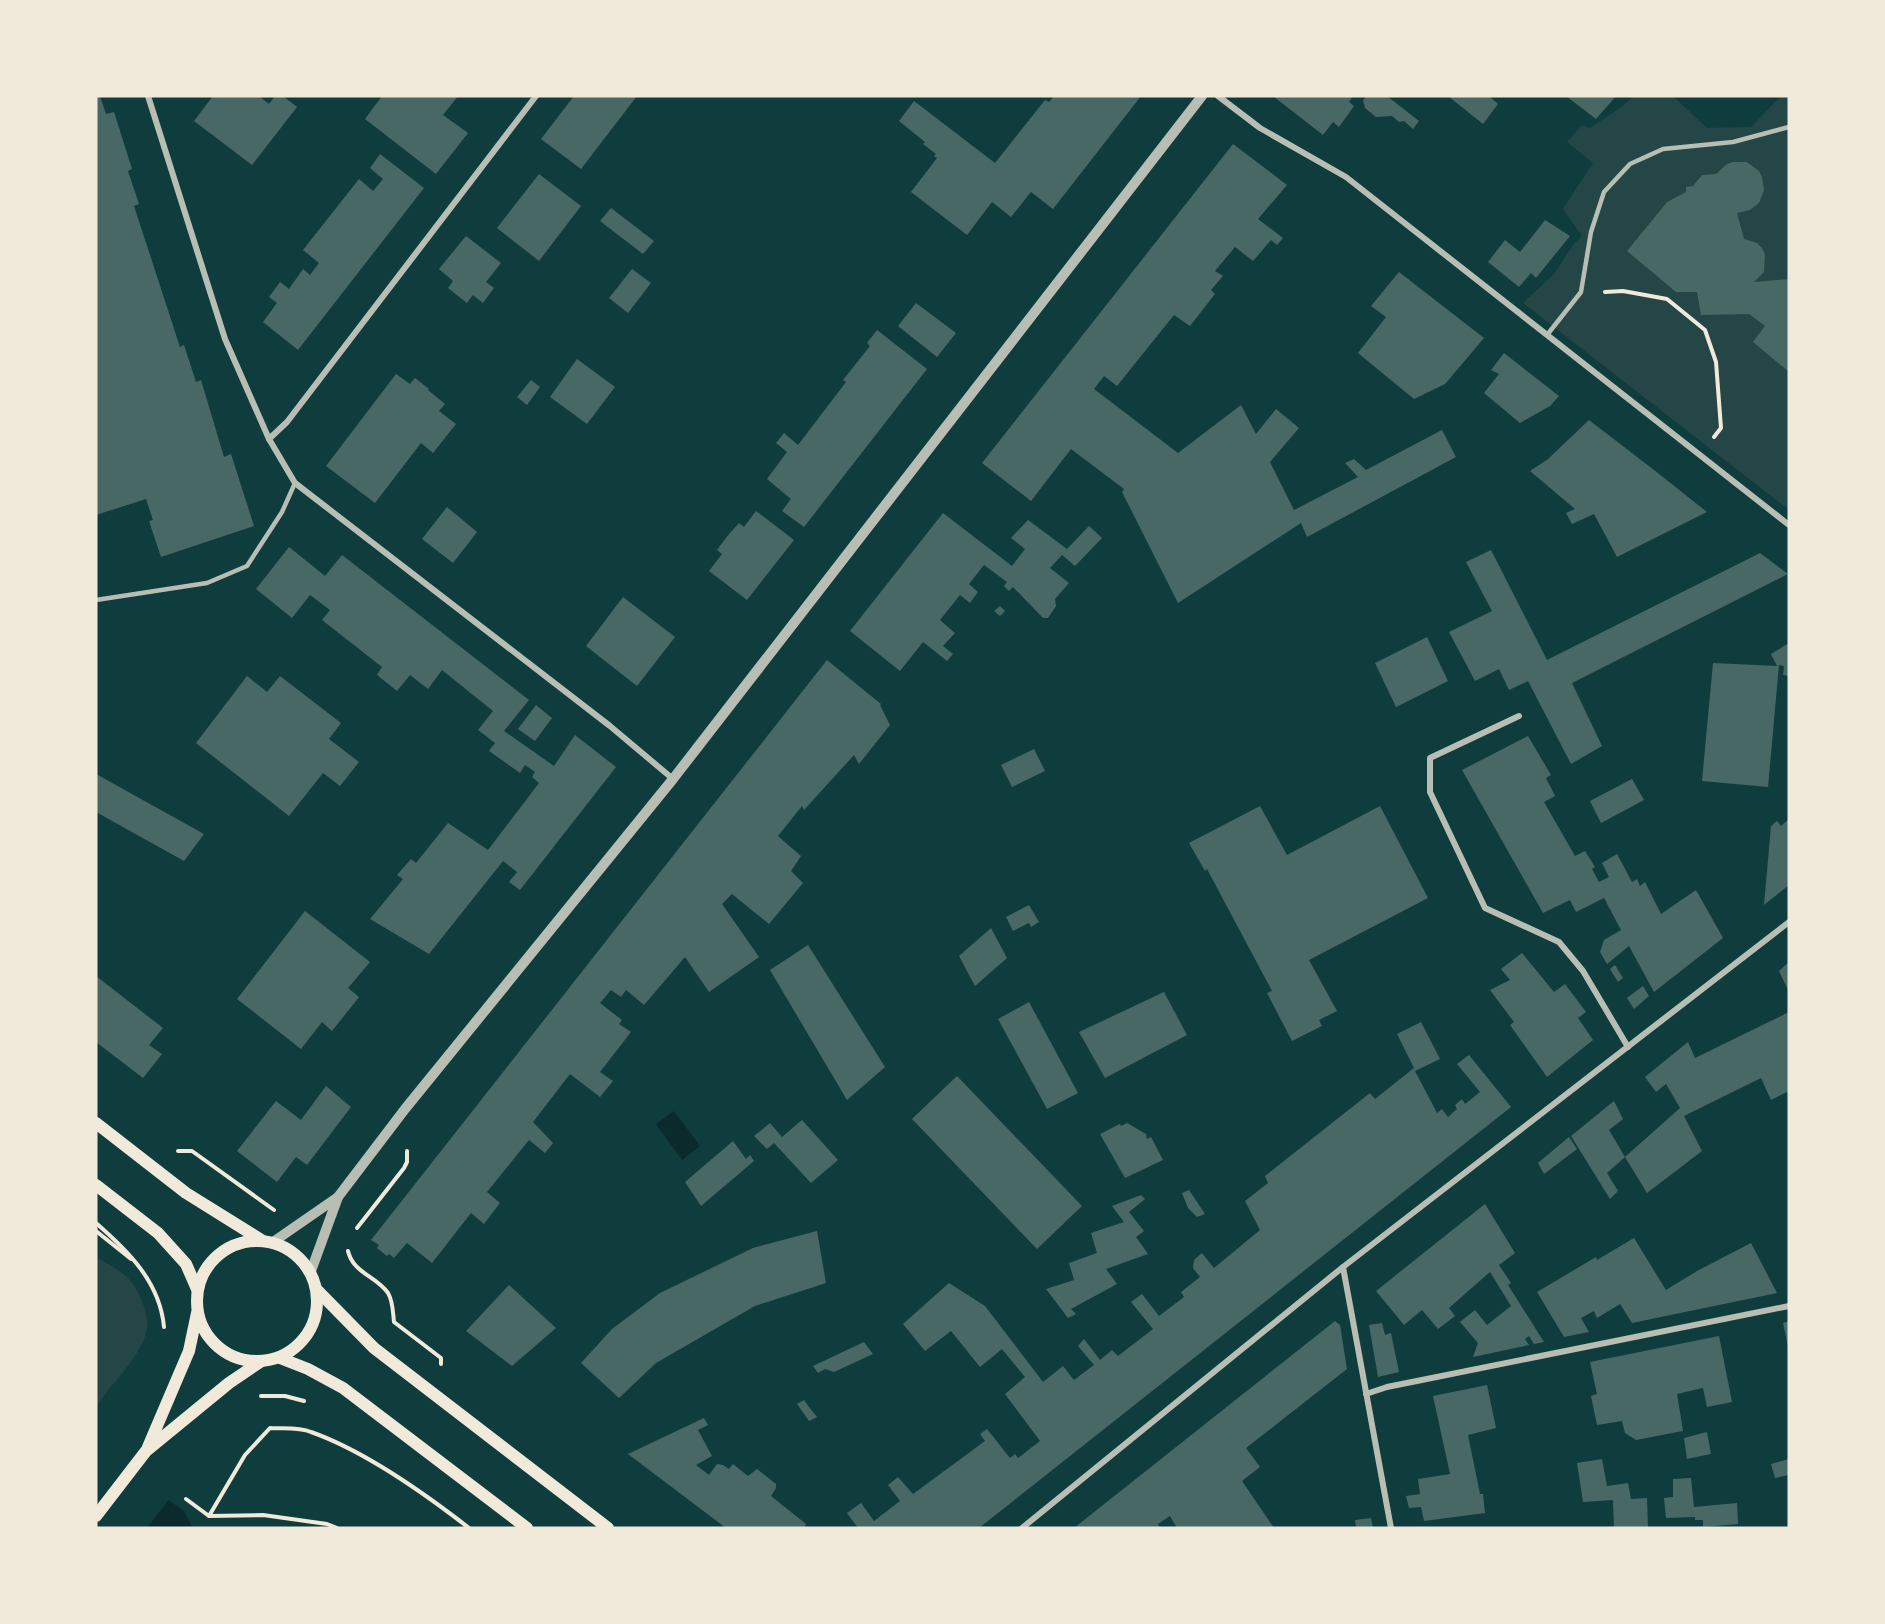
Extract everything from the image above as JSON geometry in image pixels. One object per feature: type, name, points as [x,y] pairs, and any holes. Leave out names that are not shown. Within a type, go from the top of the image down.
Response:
[{"type":"main road","points":[[96,1123],[186,1193],[268,1241],[288,1248],[301,1258],[311,1271],[318,1291],[318,1311],[311,1331],[298,1347],[280,1358],[261,1362],[239,1359],[220,1350],[206,1333],[197,1313]]},
{"type":"main road","points":[[96,1185],[158,1233],[186,1264],[197,1289]]},
{"type":"main road","points":[[146,1451],[189,1351],[197,1313],[197,1289],[206,1268],[221,1252],[241,1243],[268,1241]]},
{"type":"main road","points":[[318,1291],[374,1348],[608,1528]]},
{"type":"main road","points":[[280,1358],[308,1369],[343,1388],[527,1528]]},
{"type":"main road","points":[[96,1516],[146,1451],[229,1383],[261,1362]]},
{"type":"street","points":[[148,96],[225,339],[269,439],[296,483],[610,726],[673,779]]},
{"type":"street","points":[[269,439],[287,422],[537,96]]},
{"type":"street","points":[[311,1271],[338,1197],[405,1109],[673,779],[1202,96]]},
{"type":"street","points":[[1218,96],[1260,128],[1346,177],[1789,525]]},
{"type":"street","points":[[1519,716],[1430,758],[1430,792],[1485,908],[1559,942],[1583,971],[1628,1047]]},
{"type":"street","points":[[1022,1528],[1343,1267],[1789,922]]},
{"type":"street","points":[[268,1241],[338,1197]]},
{"type":"street","points":[[1343,1267],[1391,1528]]},
{"type":"street","points":[[1366,1394],[1789,1305]]},
{"type":"lane","points":[[1547,335],[1581,292],[1591,232],[1604,192],[1630,164],[1663,149],[1733,142],[1789,127]]},
{"type":"lane","points":[[96,600],[207,583],[247,566],[282,512],[296,483]]},
{"type":"path","points":[[1581,292],[1623,291],[1667,299],[1705,330],[1716,362],[1721,428],[1700,454]]},
{"type":"path","points":[[353,1235],[407,1162],[405,1109]]},
{"type":"path","points":[[129,1149],[192,1151],[275,1211]]},
{"type":"path","points":[[96,1223],[125,1248],[150,1281],[163,1311],[165,1333]]},
{"type":"path","points":[[96,1231],[137,1263]]},
{"type":"path","points":[[349,1243],[348,1252],[354,1266],[388,1293],[394,1322],[441,1358],[443,1402]]},
{"type":"path","points":[[250,1400],[285,1396],[308,1402]]},
{"type":"path","points":[[209,1516],[245,1455],[270,1428],[309,1431],[361,1455],[434,1501],[469,1528]]},
{"type":"path","points":[[186,1499],[209,1516],[263,1515],[327,1524],[337,1528]]},
{"type":"shaded area","points":[[1634,96],[1673,96],[1707,128],[1751,127],[1781,96],[1789,96],[1789,510],[1523,303],[1555,273],[1573,245],[1582,236],[1563,209],[1593,163],[1567,142],[1582,125],[1590,128]]},
{"type":"shaded area","points":[[674,1111],[700,1146],[682,1160],[656,1124]]},
{"type":"shaded area","points":[[96,1257],[120,1271],[131,1282],[143,1303],[147,1326],[138,1352],[96,1406]]},
{"type":"shaded area","points":[[96,1451],[183,1510],[193,1528],[96,1528]]},
{"type":"pier","points":[[96,1448],[170,1498],[147,1528],[96,1528]]},
{"type":"building","points":[[96,96],[100,96],[106,114],[114,112],[132,169],[128,171],[139,204],[134,206],[180,347],[184,345],[196,382],[201,380],[224,457],[231,454],[254,526],[161,557],[149,521],[153,520],[146,499],[96,515]]},
{"type":"building","points":[[213,96],[259,96],[269,104],[275,96],[283,96],[297,107],[252,165],[194,121]]},
{"type":"building","points":[[382,96],[458,96],[443,115],[468,133],[436,174],[365,119]]},
{"type":"building","points":[[574,96],[637,96],[581,169],[541,139]]},
{"type":"building","points":[[1054,96],[1141,96],[1053,209],[1031,192],[1011,217],[992,202],[967,235],[911,192],[937,158],[934,156],[936,154],[923,144],[925,142],[899,121],[914,101],[995,163],[1045,100],[1049,102]]},
{"type":"building","points":[[1273,96],[1353,96],[1349,102],[1354,106],[1339,127],[1333,122],[1323,135]]},
{"type":"building","points":[[1367,96],[1387,96],[1419,121],[1413,129],[1404,121],[1399,122],[1392,116],[1376,117],[1365,108],[1363,100]]},
{"type":"building","points":[[1448,96],[1489,96],[1498,104],[1483,124]]},
{"type":"building","points":[[1566,96],[1616,96],[1596,119]]},
{"type":"building","points":[[1233,144],[1287,185],[1258,219],[1283,238],[1277,245],[1271,240],[1253,261],[1235,247],[1215,271],[1223,276],[1211,290],[1215,294],[1190,326],[1174,315],[1117,386],[1104,376],[1094,389],[1178,453],[1241,405],[1256,434],[1276,409],[1299,428],[1270,462],[1294,510],[1358,477],[1345,463],[1354,459],[1366,470],[1442,430],[1456,457],[1307,537],[1301,523],[1178,603],[1122,492],[1124,489],[1071,449],[1031,501],[982,463]]},
{"type":"building","points":[[380,154],[424,188],[298,350],[263,322],[277,303],[269,297],[280,282],[289,289],[303,269],[310,275],[319,263],[303,250],[359,179],[373,191],[383,179],[370,168]]},
{"type":"building","points":[[1747,162],[1759,171],[1762,177],[1764,190],[1759,203],[1750,210],[1737,213],[1744,239],[1757,243],[1765,254],[1764,272],[1754,282],[1789,279],[1789,372],[1753,342],[1765,326],[1749,314],[1701,315],[1697,292],[1676,292],[1627,251],[1667,202],[1686,192],[1686,187],[1693,186],[1702,175],[1716,174],[1727,164]]},
{"type":"building","points":[[539,174],[581,206],[539,261],[497,228]]},
{"type":"building","points":[[611,208],[654,241],[643,254],[600,221]]},
{"type":"building","points":[[1545,220],[1570,236],[1536,278],[1531,273],[1519,287],[1488,262],[1505,240],[1520,252]]},
{"type":"building","points":[[466,236],[501,263],[486,282],[494,288],[483,303],[473,295],[467,303],[448,288],[453,281],[439,269]]},
{"type":"building","points":[[632,269],[651,283],[628,313],[609,298]]},
{"type":"building","points":[[1399,272],[1484,338],[1445,384],[1414,399],[1358,353],[1386,317],[1371,306]]},
{"type":"building","points":[[916,303],[956,333],[937,357],[898,326]]},
{"type":"building","points":[[877,330],[927,369],[804,527],[782,511],[791,499],[767,479],[787,452],[776,443],[784,433],[798,445],[846,382],[843,380],[870,346],[867,343]]},
{"type":"building","points":[[1504,353],[1559,396],[1550,406],[1520,423],[1484,393],[1499,374],[1491,370]]},
{"type":"building","points":[[577,359],[615,387],[587,424],[550,397]]},
{"type":"building","points":[[396,374],[410,384],[415,378],[429,389],[445,404],[439,411],[456,424],[433,453],[421,443],[375,503],[326,466]]},
{"type":"building","points":[[531,380],[540,387],[527,405],[517,397]]},
{"type":"building","points":[[1589,420],[1707,512],[1617,557],[1594,514],[1572,524],[1566,513],[1575,509],[1530,471],[1548,459]]},
{"type":"building","points":[[447,507],[477,532],[453,563],[422,539]]},
{"type":"building","points":[[756,511],[794,540],[747,600],[709,571],[722,554],[717,550],[729,534],[739,523],[744,527]]},
{"type":"building","points":[[943,513],[1012,566],[1025,549],[1011,538],[1028,520],[1067,549],[1089,526],[1102,538],[1075,566],[1062,555],[1050,568],[1069,583],[1055,599],[1056,606],[1048,618],[1043,618],[1013,587],[1009,591],[1004,586],[1007,582],[984,565],[969,584],[978,592],[970,603],[960,595],[940,620],[955,633],[943,646],[953,654],[947,661],[923,642],[900,671],[850,631]]},
{"type":"building","points":[[289,547],[325,576],[342,555],[529,700],[504,731],[554,766],[575,735],[616,767],[520,890],[509,882],[517,872],[503,861],[429,954],[370,919],[403,879],[397,875],[411,859],[416,863],[448,823],[488,850],[539,783],[532,777],[535,772],[525,765],[520,773],[489,751],[495,743],[478,730],[493,711],[442,670],[428,689],[410,675],[397,691],[377,675],[382,667],[322,620],[330,610],[310,595],[292,618],[256,589]]},
{"type":"building","points":[[1491,550],[1547,660],[1760,553],[1788,574],[1572,683],[1602,746],[1571,764],[1528,681],[1509,690],[1499,669],[1475,681],[1449,632],[1492,611],[1466,562]]},
{"type":"building","points":[[623,597],[675,637],[637,686],[586,646]]},
{"type":"building","points":[[1000,606],[1005,611],[1000,616],[994,611]]},
{"type":"building","points":[[1427,637],[1448,681],[1396,707],[1375,663]]},
{"type":"building","points":[[1789,643],[1789,676],[1783,675],[1784,666],[1779,665],[1768,787],[1702,781],[1713,663],[1777,666],[1771,654]]},
{"type":"building","points":[[827,660],[881,704],[890,725],[859,764],[854,755],[804,810],[802,806],[778,836],[801,856],[791,871],[803,883],[769,924],[732,894],[722,904],[759,957],[709,992],[685,957],[644,1005],[626,990],[621,997],[611,990],[600,1003],[622,1020],[619,1024],[631,1032],[600,1072],[613,1081],[600,1097],[570,1074],[533,1122],[553,1143],[545,1153],[529,1140],[487,1192],[500,1203],[484,1224],[471,1213],[432,1263],[407,1243],[394,1258],[389,1254],[387,1256],[377,1248],[379,1245],[371,1240]]},
{"type":"building","points":[[247,676],[267,692],[280,676],[341,723],[329,739],[359,762],[340,786],[323,773],[289,816],[196,743]]},
{"type":"building","points":[[536,705],[552,718],[535,741],[518,729]]},
{"type":"building","points":[[1528,736],[1551,775],[1546,778],[1555,796],[1544,802],[1575,856],[1585,851],[1595,867],[1592,869],[1599,882],[1609,877],[1602,863],[1617,854],[1632,882],[1637,879],[1640,886],[1645,882],[1661,914],[1696,890],[1723,938],[1654,992],[1629,946],[1607,964],[1600,952],[1604,940],[1621,930],[1604,898],[1576,912],[1570,900],[1543,913],[1462,770]]},
{"type":"building","points":[[1034,749],[1045,771],[1012,787],[1001,765]]},
{"type":"building","points":[[96,774],[204,834],[184,861],[96,812]]},
{"type":"building","points":[[1632,779],[1644,800],[1601,823],[1590,801]]},
{"type":"building","points":[[1260,806],[1287,855],[1380,806],[1428,898],[1309,960],[1337,1011],[1319,1020],[1322,1026],[1292,1041],[1267,993],[1272,991],[1207,869],[1205,871],[1189,843]]},
{"type":"building","points":[[1789,819],[1789,885],[1764,905],[1771,826],[1777,821],[1781,826]]},
{"type":"building","points":[[1029,905],[1039,922],[1031,927],[1029,923],[1013,931],[1006,917]]},
{"type":"building","points":[[305,911],[370,962],[348,988],[359,997],[332,1031],[322,1022],[301,1049],[237,999]]},
{"type":"building","points":[[991,928],[1007,958],[975,986],[959,956]]},
{"type":"building","points":[[808,945],[885,1067],[847,1100],[770,970]]},
{"type":"building","points":[[1522,953],[1554,992],[1565,984],[1586,1012],[1578,1018],[1593,1040],[1547,1077],[1510,1025],[1514,1022],[1490,990],[1510,980],[1501,969]]},
{"type":"building","points":[[1789,962],[1789,992],[1779,971]]},
{"type":"building","points":[[1615,965],[1623,978],[1618,982],[1610,969]]},
{"type":"building","points":[[96,976],[163,1028],[149,1045],[162,1054],[143,1078],[96,1042]]},
{"type":"building","points":[[1643,986],[1649,996],[1634,1009],[1627,998]]},
{"type":"building","points":[[1164,992],[1187,1035],[1105,1078],[1079,1032]]},
{"type":"building","points":[[1029,1002],[1078,1093],[1047,1109],[998,1019]]},
{"type":"building","points":[[1789,1012],[1789,1091],[1771,1100],[1761,1078],[1684,1116],[1702,1151],[1647,1193],[1625,1157],[1680,1108],[1666,1084],[1656,1092],[1645,1077],[1688,1042],[1695,1058]]},
{"type":"building","points":[[1421,1022],[1440,1059],[1415,1071],[1437,1113],[1442,1109],[1448,1117],[1457,1109],[1455,1105],[1462,1099],[1465,1104],[1480,1092],[1457,1064],[1469,1055],[1511,1107],[979,1528],[858,1528],[847,1513],[861,1503],[874,1521],[900,1501],[888,1485],[898,1477],[913,1494],[985,1441],[980,1434],[987,1429],[1010,1458],[1015,1454],[1018,1458],[1040,1441],[1005,1394],[1025,1377],[1002,1349],[980,1367],[951,1331],[925,1351],[903,1324],[949,1283],[985,1306],[1043,1382],[1063,1366],[1074,1380],[1094,1365],[1078,1346],[1084,1339],[1100,1360],[1112,1350],[1118,1356],[1153,1329],[1131,1302],[1142,1294],[1159,1316],[1184,1297],[1181,1292],[1200,1277],[1193,1268],[1194,1260],[1202,1253],[1214,1268],[1260,1230],[1245,1201],[1268,1183],[1265,1176],[1370,1093],[1375,1099],[1414,1068],[1397,1034]]},
{"type":"building","points":[[957,1076],[1082,1206],[1037,1249],[912,1119]]},
{"type":"building","points":[[326,1086],[351,1107],[307,1165],[296,1157],[277,1182],[237,1151],[276,1101],[301,1120]]},
{"type":"building","points":[[1614,1101],[1623,1119],[1609,1130],[1625,1157],[1607,1173],[1618,1191],[1610,1199],[1571,1136]]},
{"type":"building","points":[[802,1120],[838,1160],[811,1183],[774,1143],[767,1149],[754,1136],[770,1123],[782,1137]]},
{"type":"building","points":[[1127,1123],[1146,1134],[1147,1139],[1151,1137],[1163,1160],[1125,1178],[1100,1134]]},
{"type":"building","points":[[1569,1137],[1577,1149],[1544,1174],[1538,1163]]},
{"type":"building","points":[[733,1141],[746,1159],[750,1155],[754,1161],[701,1206],[685,1182]]},
{"type":"building","points":[[1189,1190],[1205,1214],[1197,1217],[1188,1208],[1182,1193]]},
{"type":"building","points":[[1141,1195],[1145,1199],[1129,1212],[1144,1231],[1136,1237],[1148,1254],[1106,1269],[1117,1284],[1071,1309],[1076,1314],[1068,1318],[1046,1289],[1074,1280],[1069,1263],[1097,1253],[1091,1233],[1124,1222],[1112,1206]]},
{"type":"building","points":[[1485,1204],[1515,1253],[1499,1265],[1511,1283],[1508,1285],[1544,1342],[1534,1344],[1529,1336],[1525,1339],[1529,1345],[1473,1357],[1478,1343],[1460,1322],[1475,1310],[1487,1325],[1511,1306],[1490,1272],[1449,1308],[1455,1316],[1438,1329],[1422,1310],[1404,1325],[1376,1291]]},
{"type":"building","points":[[817,1231],[826,1283],[755,1306],[656,1363],[619,1398],[581,1363],[612,1329],[660,1293],[753,1248]]},
{"type":"building","points":[[1634,1238],[1666,1290],[1751,1243],[1777,1293],[1632,1323],[1620,1304],[1597,1318],[1594,1311],[1581,1318],[1589,1332],[1564,1337],[1537,1292],[1596,1257],[1597,1260]]},
{"type":"building","points":[[509,1285],[556,1328],[512,1366],[466,1331]]},
{"type":"building","points":[[1335,1321],[1340,1325],[1347,1369],[1246,1448],[1260,1467],[1242,1481],[1274,1528],[1177,1528],[1170,1516],[1158,1524],[1160,1528],[1074,1528]]},
{"type":"building","points":[[1789,1321],[1789,1346],[1788,1346],[1783,1323]]},
{"type":"building","points":[[1382,1323],[1385,1335],[1391,1333],[1399,1372],[1378,1377],[1369,1325]]},
{"type":"building","points":[[1719,1336],[1732,1402],[1707,1407],[1703,1388],[1677,1394],[1683,1431],[1636,1440],[1625,1433],[1622,1421],[1597,1425],[1591,1396],[1597,1394],[1590,1362]]},
{"type":"building","points":[[864,1342],[873,1354],[834,1372],[825,1369],[818,1373],[813,1366]]},
{"type":"building","points":[[1487,1385],[1496,1428],[1468,1435],[1480,1494],[1483,1494],[1485,1513],[1424,1521],[1421,1507],[1409,1508],[1406,1496],[1420,1494],[1418,1479],[1450,1474],[1433,1396]]},
{"type":"building","points":[[804,1400],[817,1417],[809,1421],[797,1404]]},
{"type":"building","points":[[704,1418],[708,1425],[698,1430],[712,1456],[696,1465],[709,1475],[717,1464],[729,1469],[733,1464],[748,1476],[757,1469],[776,1484],[771,1496],[806,1524],[804,1528],[726,1528],[628,1454]]},
{"type":"building","points":[[1707,1432],[1711,1454],[1687,1459],[1684,1438]]},
{"type":"building","points":[[1602,1459],[1607,1486],[1628,1483],[1631,1499],[1647,1498],[1648,1528],[1614,1528],[1613,1500],[1583,1502],[1577,1463]]},
{"type":"building","points":[[1789,1459],[1789,1475],[1775,1478],[1771,1464]]},
{"type":"building","points":[[1691,1478],[1694,1507],[1737,1503],[1738,1524],[1703,1527],[1703,1520],[1695,1520],[1695,1517],[1666,1518],[1664,1498],[1673,1497],[1673,1479]]},
{"type":"building","points":[[1371,1518],[1373,1528],[1356,1528],[1355,1520]]}]
